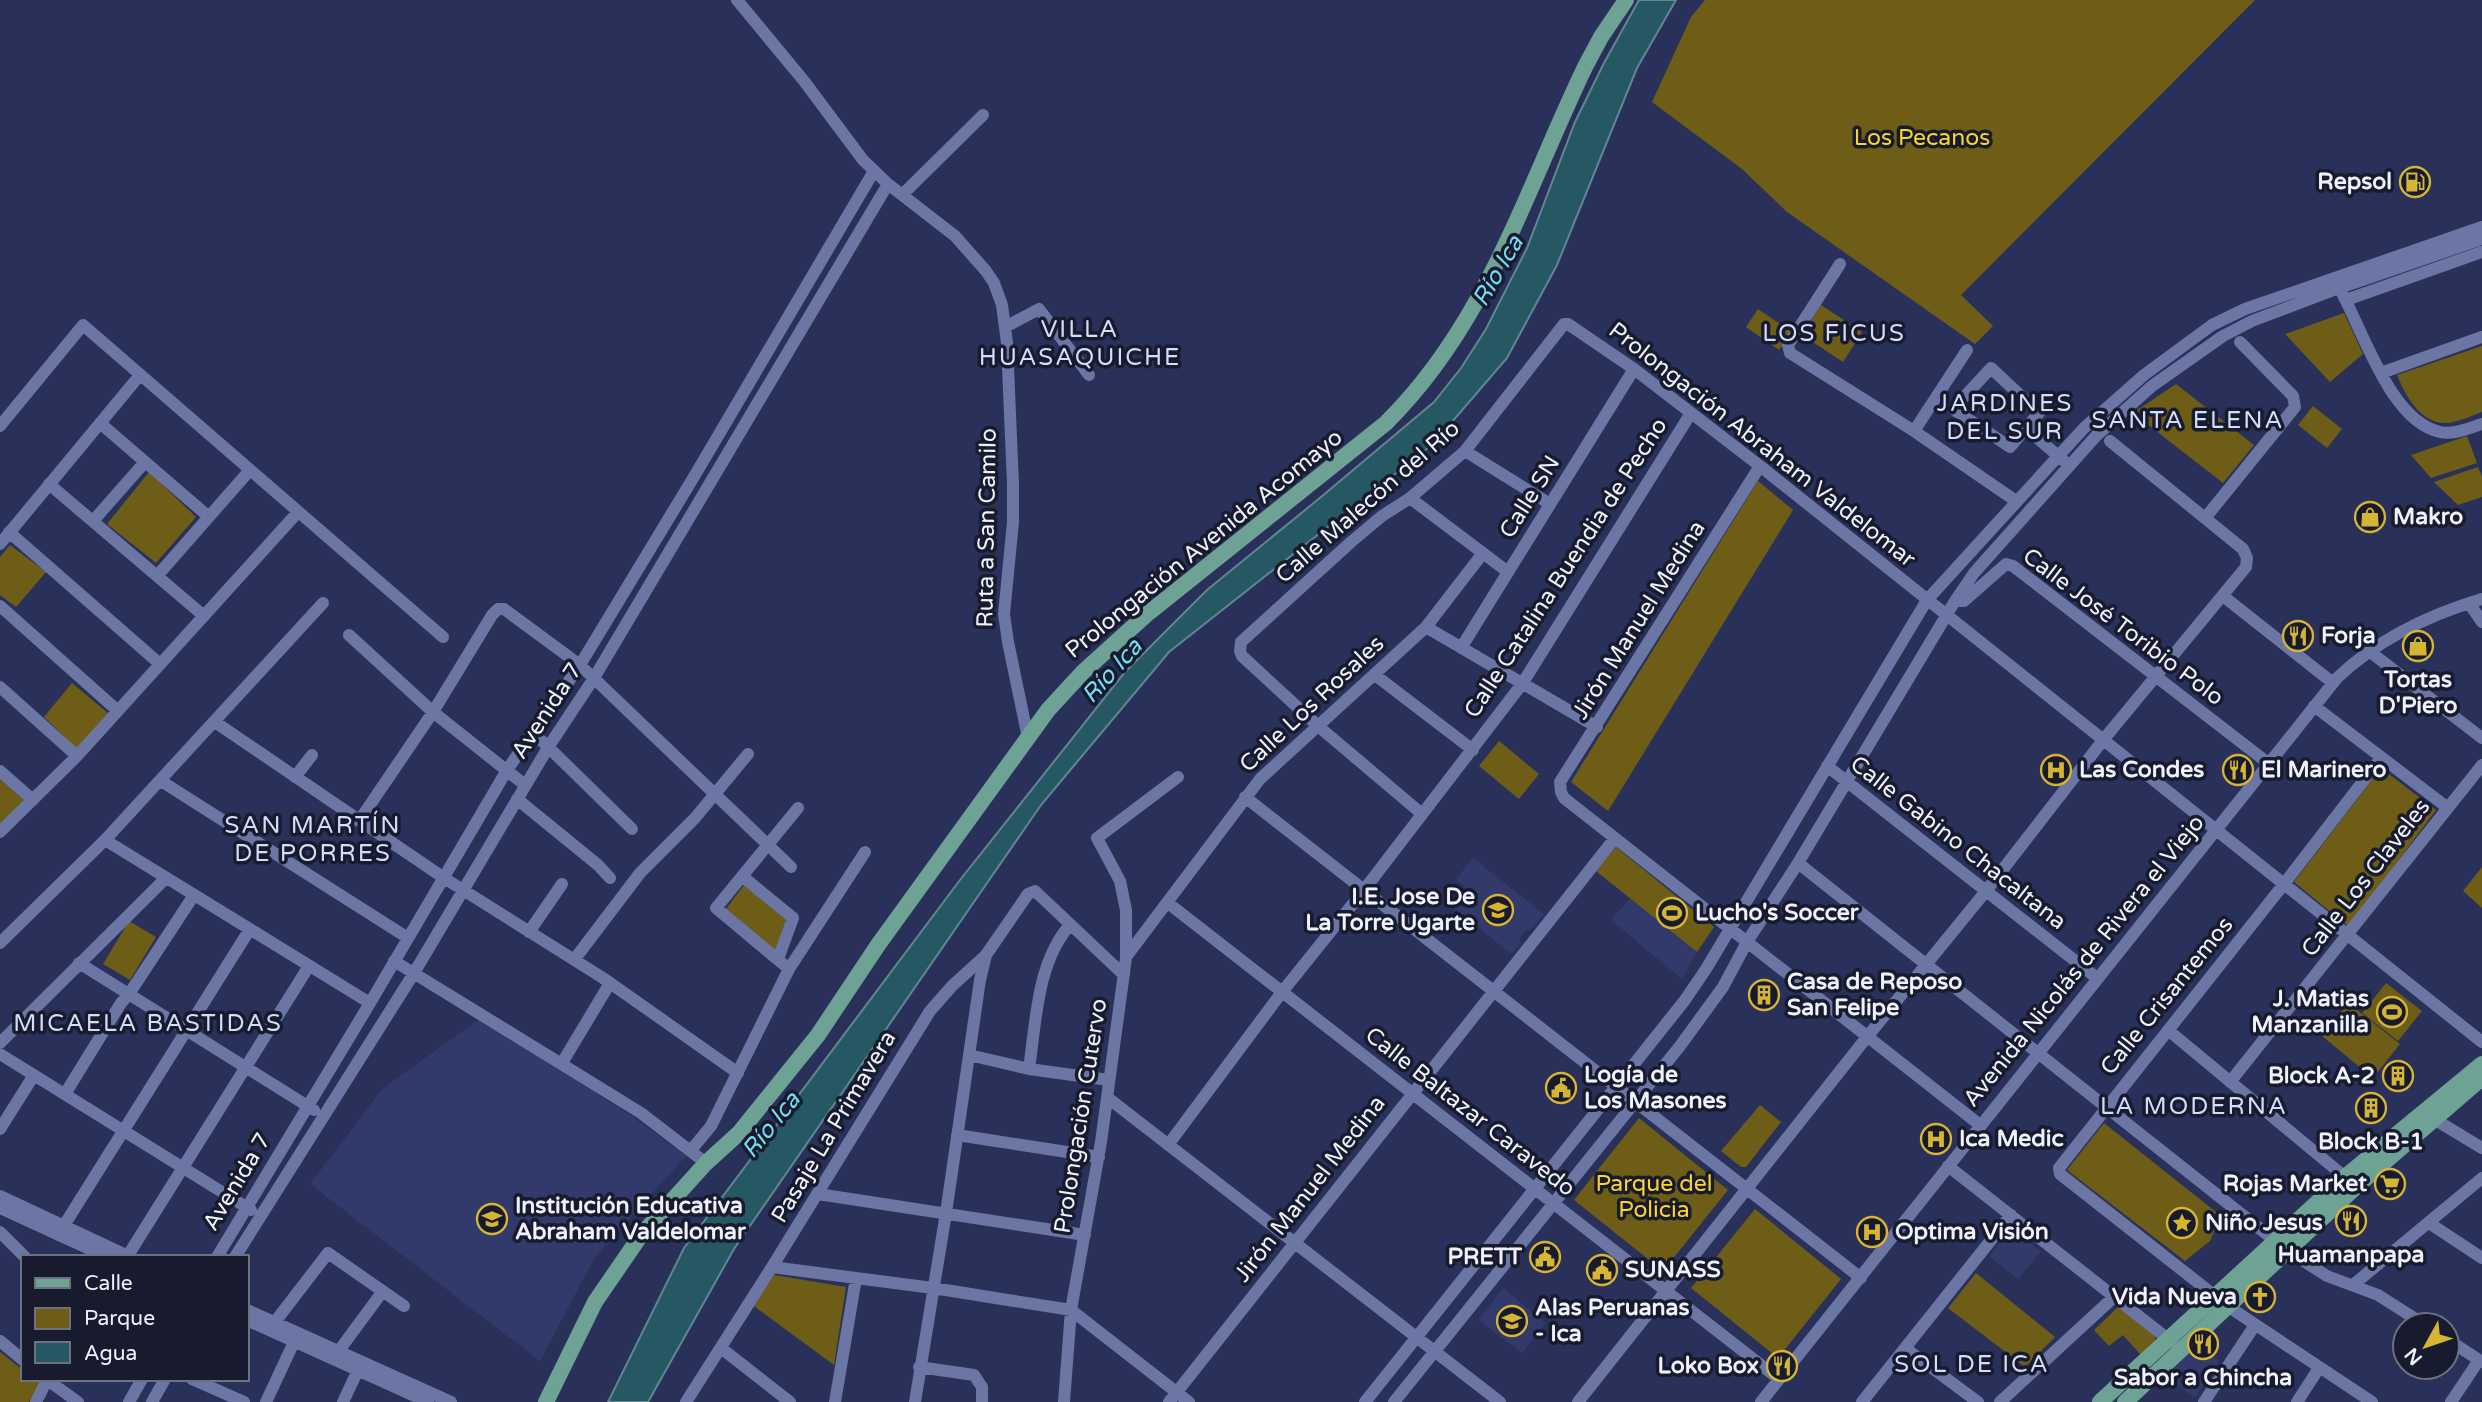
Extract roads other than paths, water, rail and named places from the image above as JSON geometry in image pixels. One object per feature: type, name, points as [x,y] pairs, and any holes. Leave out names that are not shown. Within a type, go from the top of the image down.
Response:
[{"type":"main road","name":"Prolongación Avenida Acomayo","points":[[547,1402],[604,1286],[641,1235],[706,1163],[739,1133],[818,1035],[885,935],[1061,694],[1108,648],[1182,585],[1370,437],[1419,389],[1454,343],[1489,283],[1585,67],[1626,0]]},
{"type":"main road","points":[[2100,1402],[2215,1295],[2281,1246],[2429,1115],[2482,1064]]},
{"type":"main road","points":[[2429,1115],[2482,1078]]},
{"type":"main road","points":[[2125,1402],[2229,1307],[2281,1246]]},
{"type":"street","name":"Ruta a San Camilo","points":[[737,0],[824,107],[863,160],[888,184],[950,231],[986,271],[1002,305],[1013,522],[1004,614],[1028,738]]},
{"type":"street","points":[[902,195],[983,115]]},
{"type":"street","name":"Avenida 7","points":[[218,1255],[507,769],[580,665],[874,171]]},
{"type":"street","name":"Avenida 7","points":[[235,1255],[414,973],[525,785],[594,678],[888,184]]},
{"type":"street","points":[[1394,1402],[1636,1102],[1723,987],[1746,942],[1798,863],[1945,615],[1974,573],[2096,436],[2152,386],[2223,336],[2337,283],[2482,227]]},
{"type":"street","points":[[1365,1402],[1685,1000],[1927,600],[2057,456],[2144,375],[2213,325],[2245,309],[2482,239]]},
{"type":"street","points":[[2346,300],[2482,252]]},
{"type":"street","points":[[1840,264],[1788,345],[1790,353],[1914,431],[2016,501]]},
{"type":"street","points":[[2337,283],[2381,373],[2404,407],[2420,424],[2447,432],[2482,424]]},
{"type":"street","points":[[1005,327],[1039,309],[1089,375]]},
{"type":"street","name":"Calle Malecón del Río","points":[[1318,726],[1242,656],[1240,646],[1243,638],[1351,542],[1382,516],[1410,498],[1465,451],[1564,324],[1571,325]]},
{"type":"street","points":[[0,426],[83,325],[443,637]]},
{"type":"street","name":"Prolongación Abraham Valdelomar","points":[[1571,325],[1634,369],[1760,466],[2482,1042]]},
{"type":"street","points":[[2381,373],[2482,337]]},
{"type":"street","points":[[2206,517],[2296,404],[2293,396],[2240,342]]},
{"type":"street","points":[[1914,431],[1967,350]]},
{"type":"street","points":[[1991,368],[2039,414],[2027,429],[2010,447],[1953,409],[1991,368]]},
{"type":"street","name":"Calle SN","points":[[1461,648],[1634,369]]},
{"type":"street","points":[[0,544],[139,374]]},
{"type":"street","name":"Calle Catalina Buendia de Pecho","points":[[1168,1145],[1282,992],[1522,684],[1691,413]]},
{"type":"street","points":[[100,423],[209,517]]},
{"type":"street","points":[[2027,429],[2070,465]]},
{"type":"street","points":[[1578,1402],[2247,563],[2243,549],[2110,441]]},
{"type":"street","points":[[1465,451],[1550,504]]},
{"type":"street","points":[[93,521],[145,462]]},
{"type":"street","name":"Jirón Manuel Medina","points":[[1173,1397],[1615,838],[1564,798],[1560,792],[1560,782],[1760,466]]},
{"type":"street","points":[[157,576],[250,470]]},
{"type":"street","points":[[50,484],[204,616]]},
{"type":"street","points":[[1410,498],[1508,572]]},
{"type":"street","points":[[0,832],[77,756],[298,512]]},
{"type":"street","points":[[9,532],[160,664]]},
{"type":"street","name":"Calle Los Rosales","points":[[1126,958],[1260,779],[1426,627],[1483,554]]},
{"type":"street","name":"Calle José Toribio Polo","points":[[1955,601],[1964,601],[2006,564],[2013,566],[2268,763]]},
{"type":"street","points":[[2222,596],[2333,682]]},
{"type":"street","points":[[2476,601],[2482,622]]},
{"type":"street","name":"Avenida Nicolás de Rivera el Viejo","points":[[1761,1402],[2333,682],[2369,651],[2428,617],[2476,601]]},
{"type":"street","points":[[0,943],[105,840],[323,603]]},
{"type":"street","points":[[0,606],[118,711]]},
{"type":"street","points":[[359,821],[433,712],[492,615],[504,609],[580,665],[791,867]]},
{"type":"street","points":[[1426,627],[1597,727]]},
{"type":"street","points":[[349,635],[433,712],[525,785]]},
{"type":"street","points":[[2369,651],[2482,738]]},
{"type":"street","points":[[1375,675],[1473,750]]},
{"type":"street","points":[[0,687],[77,756]]},
{"type":"street","points":[[2314,706],[2448,808]]},
{"type":"street","points":[[215,722],[444,878],[610,983],[738,1073]]},
{"type":"street","points":[[1318,726],[1422,814]]},
{"type":"street","points":[[533,734],[549,746],[632,830]]},
{"type":"street","points":[[574,960],[640,873],[695,818],[748,754]]},
{"type":"street","points":[[295,777],[312,755]]},
{"type":"street","name":"Calle Crisantemos","points":[[2215,1295],[2060,1174],[2059,1168],[2381,758]]},
{"type":"street","name":"Calle Los Claveles","points":[[2230,1082],[2482,765]]},
{"type":"street","name":"Calle Gabino Chacaltana","points":[[1827,766],[2097,978]]},
{"type":"street","points":[[0,771],[33,800]]},
{"type":"street","name":"Prolongación Cutervo","points":[[1064,1402],[1071,1310],[1099,1157],[1126,958],[1126,910],[1120,881],[1110,858],[1098,841],[1099,836],[1106,830],[1178,777]]},
{"type":"street","points":[[161,781],[408,939]]},
{"type":"street","points":[[1245,797],[1861,1278]]},
{"type":"street","points":[[517,799],[598,865],[610,878]]},
{"type":"street","points":[[789,969],[716,908],[798,808]]},
{"type":"street","points":[[1615,838],[1980,1125]]},
{"type":"street","points":[[105,840],[370,1003]]},
{"type":"street","points":[[692,1149],[711,1126],[789,969],[865,852]]},
{"type":"street","points":[[1798,863],[2281,1246],[2327,1276],[2378,1295],[2403,1311]]},
{"type":"street","points":[[742,876],[793,918],[778,959]]},
{"type":"street","points":[[0,1043],[166,877]]},
{"type":"street","points":[[529,932],[562,884]]},
{"type":"street","points":[[915,1402],[986,955],[1032,891],[1037,892],[1124,975]]},
{"type":"street","points":[[65,1094],[121,1003],[194,895]]},
{"type":"street","name":"Calle Baltazar Caravedo","points":[[1168,903],[1779,1379]]},
{"type":"street","points":[[1028,1069],[1045,973],[1061,935],[1070,925]]},
{"type":"street","points":[[61,1230],[250,929]]},
{"type":"street","name":"Pasaje La Primavera","points":[[686,1402],[930,1011],[952,986],[986,955]]},
{"type":"street","points":[[394,961],[641,1113],[692,1149],[706,1163]]},
{"type":"street","points":[[79,963],[324,1116]]},
{"type":"street","points":[[129,1255],[310,966]]},
{"type":"street","points":[[562,1063],[610,983]]},
{"type":"street","points":[[2168,1030],[2351,1182]]},
{"type":"street","points":[[0,1054],[260,1216]]},
{"type":"street","points":[[969,1055],[1028,1069],[1109,1080]]},
{"type":"street","points":[[0,1129],[34,1075]]},
{"type":"street","points":[[1108,1098],[1500,1402]]},
{"type":"street","points":[[2429,1115],[2482,1148]]},
{"type":"street","points":[[957,1135],[1099,1157]]},
{"type":"street","points":[[1948,1166],[2182,1350]]},
{"type":"street","points":[[2353,1285],[2482,1178]]},
{"type":"street","points":[[818,1194],[1085,1235]]},
{"type":"street","points":[[0,1196],[104,1255]]},
{"type":"street","points":[[0,1208],[125,1255]]},
{"type":"street","points":[[1862,1402],[2011,1215]]},
{"type":"street","points":[[2429,1223],[2482,1258]]},
{"type":"street","points":[[0,1232],[24,1255]]},
{"type":"street","points":[[271,1326],[328,1253],[404,1306]]},
{"type":"street","points":[[772,1267],[933,1288],[1071,1310],[1173,1397],[1189,1402]]},
{"type":"street","points":[[835,1402],[856,1278]]},
{"type":"street","points":[[335,1355],[383,1291]]},
{"type":"street","points":[[2215,1295],[2255,1325],[2372,1402]]},
{"type":"street","points":[[2000,1402],[2115,1296]]},
{"type":"street","points":[[248,1311],[294,1342],[335,1355],[358,1370],[428,1402]]},
{"type":"street","points":[[248,1320],[271,1326],[452,1402]]},
{"type":"street","points":[[2204,1402],[2255,1325]]},
{"type":"street","points":[[0,1341],[21,1358]]},
{"type":"street","points":[[266,1402],[294,1342]]},
{"type":"street","points":[[721,1348],[790,1402]]},
{"type":"street","points":[[1905,1348],[1978,1402]]},
{"type":"street","points":[[2451,1402],[2480,1361],[2461,1348]]},
{"type":"street","points":[[919,1367],[974,1375],[982,1387],[982,1402]]},
{"type":"street","points":[[2297,1402],[2319,1368]]},
{"type":"street","points":[[343,1402],[358,1370]]},
{"type":"street","points":[[36,1402],[46,1381]]},
{"type":"street","points":[[48,1381],[78,1402]]},
{"type":"street","points":[[128,1402],[141,1381]]},
{"type":"street","points":[[152,1402],[164,1381]]},
{"type":"street","points":[[197,1381],[244,1402]]},
{"type":"water","name":"Río Ica","points":[[1639,0],[1676,0],[1637,68],[1557,265],[1507,358],[1433,444],[1169,652],[1041,805],[734,1249],[648,1402],[608,1402],[684,1248],[960,880],[1125,672],[1207,590],[1434,402],[1461,368],[1486,329],[1527,248],[1575,122]]},
{"type":"place","name":"Repsol","points":[[2415,182]]},
{"type":"place","name":"Makro","points":[[2370,517]]},
{"type":"place","name":"Forja","points":[[2298,636]]},
{"type":"place","name":"Tortas D'Piero","points":[[2418,646]]},
{"type":"place","name":"Las Condes","points":[[2056,770]]},
{"type":"place","name":"El Marinero","points":[[2238,770]]},
{"type":"place","name":"I.E. Jose De La Torre Ugarte","points":[[1498,910]]},
{"type":"place","name":"Lucho's Soccer","points":[[1672,913]]},
{"type":"place","name":"Casa de Reposo San Felipe","points":[[1764,995]]},
{"type":"place","name":"J. Matias Manzanilla","points":[[2392,1012]]},
{"type":"place","name":"Block A-2","points":[[2398,1076]]},
{"type":"place","name":"Logía de Los Masones","points":[[1561,1088]]},
{"type":"place","name":"Block B-1","points":[[2371,1108]]},
{"type":"place","name":"Ica Medic","points":[[1936,1139]]},
{"type":"place","name":"Rojas Market","points":[[2390,1184]]},
{"type":"place","name":"Institución Educativa Abraham Valdelomar","points":[[492,1219]]},
{"type":"place","name":"Huamanpapa","points":[[2351,1221]]},
{"type":"place","name":"Niño Jesus","points":[[2182,1223]]},
{"type":"place","name":"Optima Visión","points":[[1872,1232]]},
{"type":"place","name":"PRETT","points":[[1545,1257]]},
{"type":"place","name":"SUNASS","points":[[1602,1270]]},
{"type":"place","name":"Vida Nueva","points":[[2260,1297]]},
{"type":"place","name":"Alas Peruanas - Ica","points":[[1512,1321]]},
{"type":"place","name":"Sabor a Chincha","points":[[2203,1344]]},
{"type":"place","name":"Loko Box","points":[[1782,1366]]},
{"type":"district","name":"LOS FICUS","points":[[1834,333]]},
{"type":"district","name":"VILLA HUASAQUICHE","points":[[1080,343]]},
{"type":"district","name":"JARDINES DEL SUR","points":[[2005,417]]},
{"type":"district","name":"SANTA ELENA","points":[[2188,420]]},
{"type":"district","name":"SAN MARTÍN DE PORRES","points":[[313,839]]},
{"type":"district","name":"MICAELA BASTIDAS","points":[[148,1023]]},
{"type":"district","name":"LA MODERNA","points":[[2194,1106]]},
{"type":"district","name":"SOL DE ICA","points":[[1972,1364]]},
{"type":"park label","name":"Los Pecanos","points":[[1922,138]]},
{"type":"park label","name":"Parque del Policia","points":[[1654,1197]]}]
